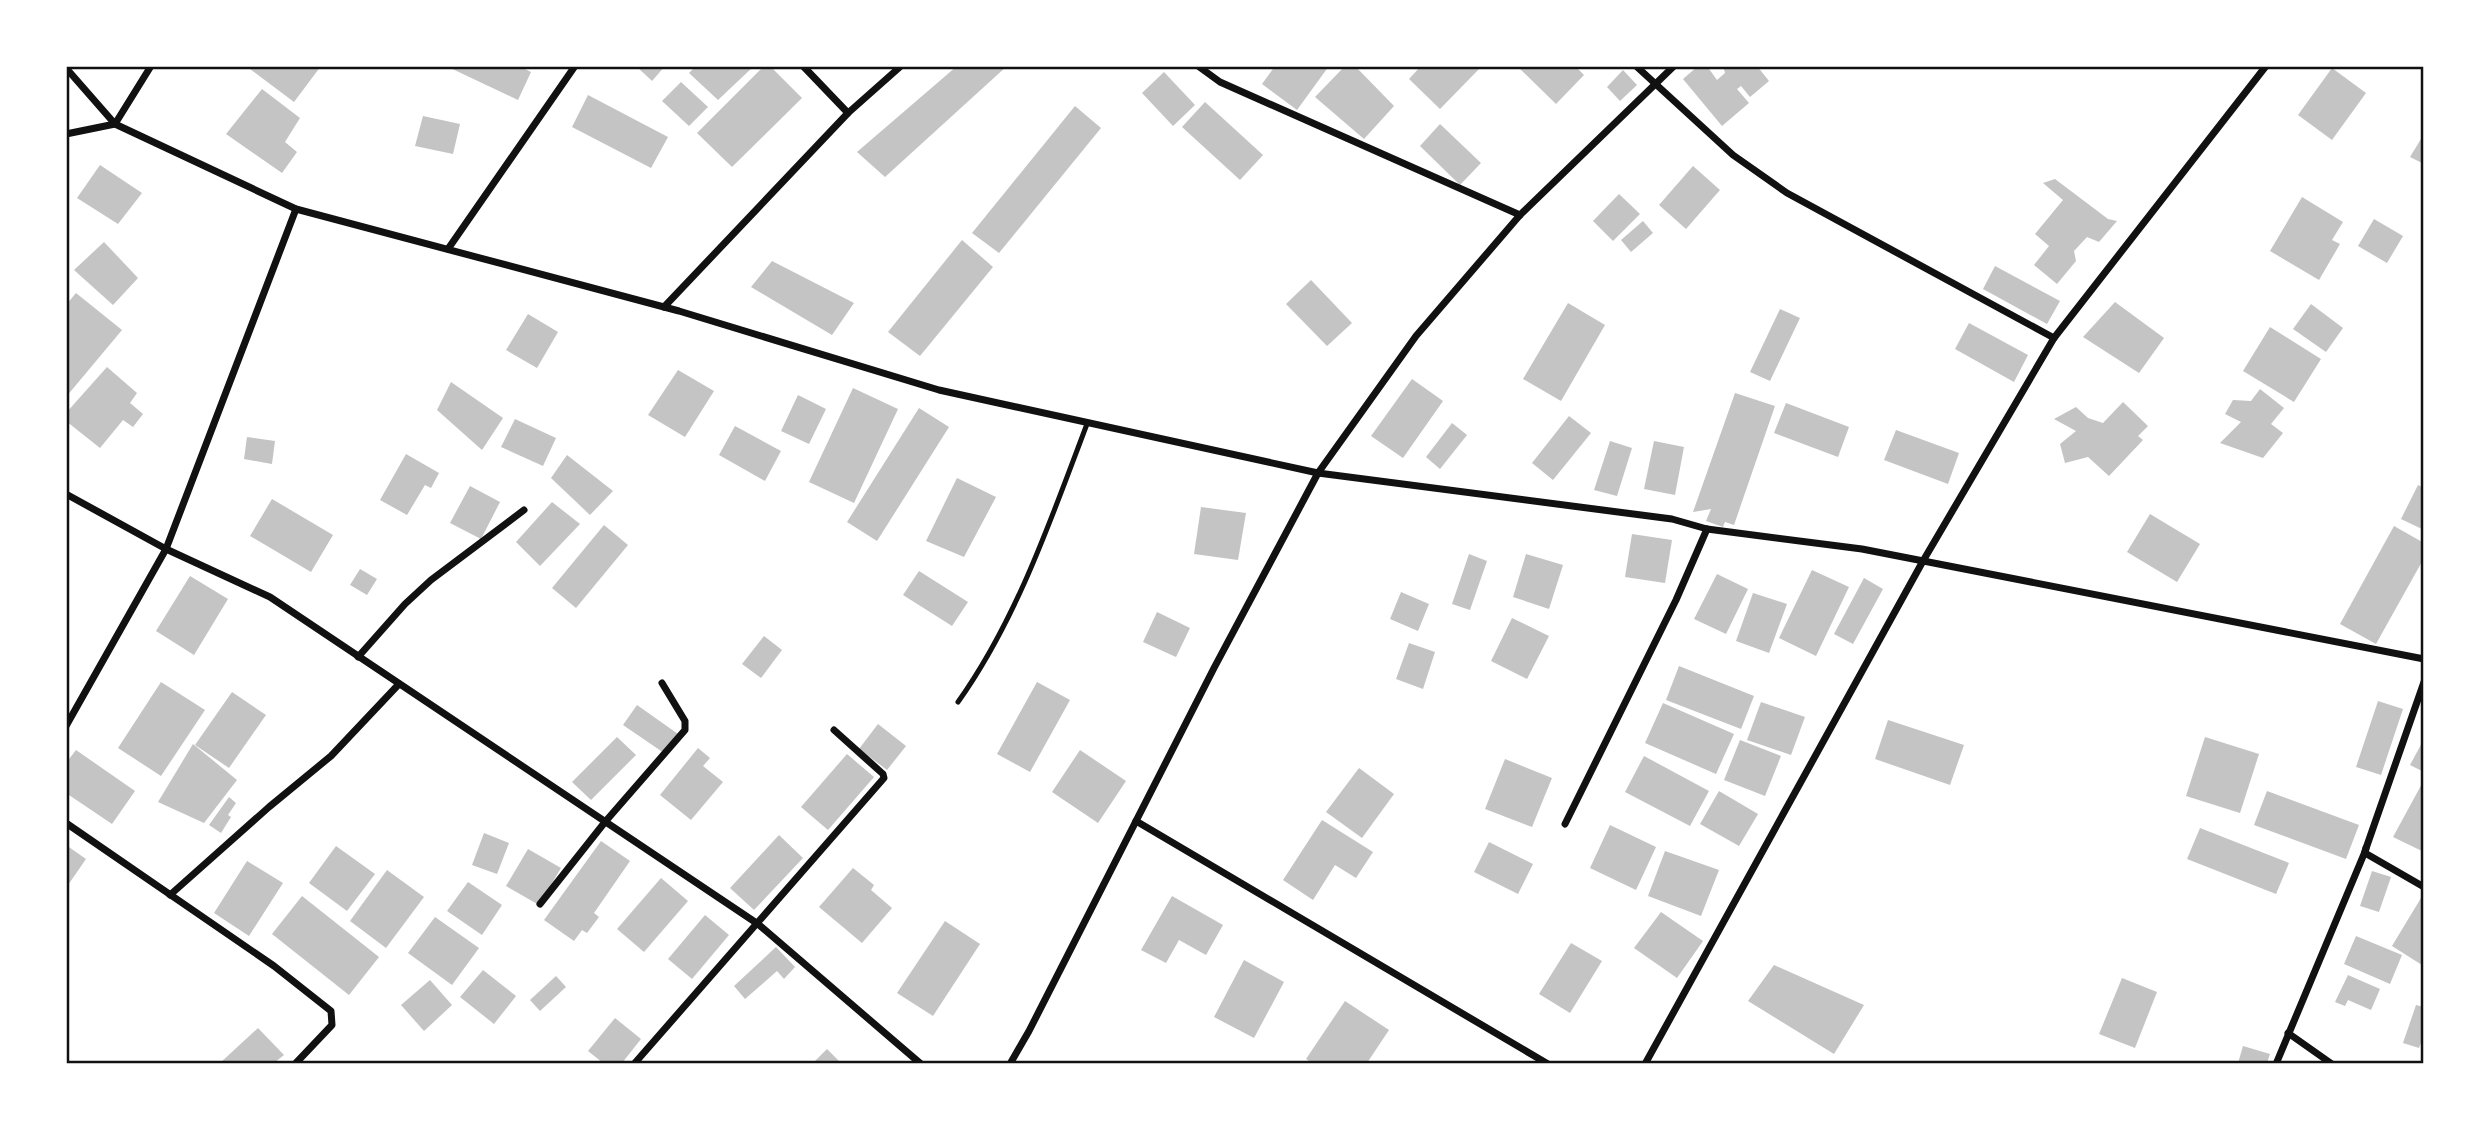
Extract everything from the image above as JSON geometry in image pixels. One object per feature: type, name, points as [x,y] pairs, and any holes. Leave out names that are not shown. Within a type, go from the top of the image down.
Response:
[{"type":"street","points":[[66,134],[115,124],[151,66]]},
{"type":"street","points":[[448,249],[575,66]]},
{"type":"street","points":[[803,66],[848,113]]},
{"type":"street","points":[[664,307],[848,113],[901,66]]},
{"type":"street","points":[[1199,66],[1220,82],[1520,215]]},
{"type":"street","points":[[1636,66],[1733,155],[1787,193],[2054,338]]},
{"type":"street","points":[[1010,1063],[1029,1031],[1213,668],[1318,473],[1416,336],[1520,215],[1674,66]]},
{"type":"street","points":[[1645,1063],[1923,561],[2054,338],[2266,66]]},
{"type":"street","points":[[67,70],[115,124],[296,209],[664,307],[939,390],[1318,473],[1672,519],[1707,528],[1862,550],[2424,659]]},
{"type":"street","points":[[66,726],[166,549],[296,209]]},
{"type":"street","points":[[66,494],[166,549],[270,597],[758,924],[922,1063]]},
{"type":"street","points":[[358,657],[405,604],[431,580],[524,510]]},
{"type":"street","points":[[1565,824],[1676,600],[1707,528]]},
{"type":"street","points":[[2424,682],[2365,853],[2424,887]]},
{"type":"street","points":[[2276,1063],[2364,853],[2424,682]]},
{"type":"street","points":[[540,904],[605,822],[685,730],[685,721],[662,683]]},
{"type":"street","points":[[170,895],[331,755],[399,684]]},
{"type":"street","points":[[634,1063],[884,778],[883,774],[834,730]]},
{"type":"street","points":[[1136,821],[1548,1063]]},
{"type":"street","points":[[66,823],[274,966],[331,1011],[332,1025],[295,1063]]},
{"type":"street","points":[[2288,1034],[2332,1063]]},
{"type":"lane","points":[[958,702],[998,638],[1046,532],[1087,424]]},
{"type":"building","points":[[246,66],[321,66],[294,102]]},
{"type":"building","points":[[446,66],[519,66],[531,72],[518,100]]},
{"type":"building","points":[[636,66],[665,66],[652,81]]},
{"type":"building","points":[[696,66],[754,66],[718,100],[689,73]]},
{"type":"building","points":[[764,66],[770,66],[802,98],[732,167],[697,133]]},
{"type":"building","points":[[957,66],[1007,66],[885,177],[857,152]]},
{"type":"building","points":[[1275,66],[1329,66],[1297,110],[1262,84]]},
{"type":"building","points":[[1345,66],[1355,66],[1394,106],[1364,139],[1315,97]]},
{"type":"building","points":[[1421,66],[1482,66],[1440,109],[1409,79]]},
{"type":"building","points":[[1517,66],[1575,66],[1584,75],[1556,104]]},
{"type":"building","points":[[1698,66],[1707,66],[1717,80],[1725,73],[1723,66],[1757,66],[1769,81],[1750,97],[1741,86],[1737,89],[1749,103],[1722,126],[1683,79]]},
{"type":"building","points":[[2332,68],[2366,93],[2332,140],[2298,115]]},
{"type":"building","points":[[1623,70],[1637,85],[1620,101],[1607,87]]},
{"type":"building","points":[[1164,72],[1195,105],[1173,126],[1142,93]]},
{"type":"building","points":[[681,82],[708,107],[689,126],[662,101]]},
{"type":"building","points":[[262,89],[300,118],[285,142],[297,152],[282,173],[226,134]]},
{"type":"building","points":[[588,95],[668,137],[651,168],[572,127]]},
{"type":"building","points":[[1205,102],[1263,155],[1240,180],[1182,127]]},
{"type":"building","points":[[1075,106],[1101,128],[999,253],[972,233]]},
{"type":"building","points":[[423,116],[460,124],[453,154],[415,146]]},
{"type":"building","points":[[1440,124],[1481,163],[1460,185],[1420,146]]},
{"type":"building","points":[[2424,134],[2424,164],[2410,157]]},
{"type":"building","points":[[100,165],[142,193],[118,224],[77,198]]},
{"type":"building","points":[[1693,166],[1720,190],[1686,229],[1659,205]]},
{"type":"building","points":[[2055,179],[2108,219],[2117,221],[2099,242],[2087,237],[2074,251],[2076,261],[2057,284],[2034,265],[2049,246],[2035,234],[2063,200],[2043,183]]},
{"type":"building","points":[[1619,194],[1640,214],[1613,241],[1593,221]]},
{"type":"building","points":[[2302,197],[2343,222],[2332,240],[2340,244],[2319,280],[2270,251]]},
{"type":"building","points":[[2374,219],[2403,236],[2387,263],[2358,246]]},
{"type":"building","points":[[1643,221],[1653,233],[1631,252],[1621,240]]},
{"type":"building","points":[[962,240],[993,267],[920,356],[888,332]]},
{"type":"building","points":[[104,242],[138,278],[113,305],[74,270]]},
{"type":"building","points":[[772,261],[854,303],[832,335],[751,287]]},
{"type":"building","points":[[1995,266],[2060,301],[2047,324],[1983,289]]},
{"type":"building","points":[[1311,280],[1352,323],[1327,346],[1286,304]]},
{"type":"building","points":[[76,293],[122,330],[66,397],[66,305]]},
{"type":"building","points":[[2115,302],[2164,338],[2139,373],[2083,337]]},
{"type":"building","points":[[1568,303],[1605,325],[1561,401],[1523,379]]},
{"type":"building","points":[[2311,304],[2343,328],[2326,352],[2293,329]]},
{"type":"building","points":[[1780,309],[1800,318],[1770,381],[1750,372]]},
{"type":"building","points":[[528,314],[558,332],[537,368],[506,350]]},
{"type":"building","points":[[1969,323],[2028,355],[2014,382],[1955,349]]},
{"type":"building","points":[[2270,327],[2321,359],[2294,402],[2243,371]]},
{"type":"building","points":[[107,367],[137,393],[130,403],[143,414],[133,427],[123,420],[100,448],[66,421],[66,413]]},
{"type":"building","points":[[678,370],[714,391],[685,437],[648,415]]},
{"type":"building","points":[[1412,379],[1443,401],[1403,458],[1371,436]]},
{"type":"building","points":[[451,382],[503,418],[482,450],[437,410]]},
{"type":"building","points":[[853,388],[898,409],[854,503],[809,482]]},
{"type":"building","points":[[2260,389],[2284,408],[2271,424],[2283,433],[2263,458],[2220,443],[2241,422],[2225,414],[2233,400],[2251,401]]},
{"type":"building","points":[[1735,393],[1775,406],[1734,525],[1725,522],[1723,527],[1706,521],[1711,509],[1693,512]]},
{"type":"building","points":[[798,395],[826,409],[809,444],[781,431]]},
{"type":"building","points":[[2123,402],[2148,426],[2138,436],[2143,440],[2109,476],[2088,457],[2065,463],[2060,444],[2076,431],[2054,419],[2076,407],[2088,418],[2103,423]]},
{"type":"building","points":[[1786,403],[1849,427],[1838,457],[1774,433]]},
{"type":"building","points":[[919,408],[949,427],[877,541],[847,522]]},
{"type":"building","points":[[1569,416],[1591,433],[1553,480],[1532,463]]},
{"type":"building","points":[[515,419],[556,438],[543,466],[501,447]]},
{"type":"building","points":[[1452,423],[1467,435],[1440,469],[1426,457]]},
{"type":"building","points":[[735,426],[781,451],[765,481],[719,455]]},
{"type":"building","points":[[1896,430],[1959,453],[1948,484],[1884,460]]},
{"type":"building","points":[[247,437],[275,441],[272,464],[244,459]]},
{"type":"building","points":[[1610,441],[1632,448],[1617,496],[1594,490]]},
{"type":"building","points":[[1654,441],[1684,447],[1675,495],[1644,489]]},
{"type":"building","points":[[406,454],[439,473],[431,488],[425,485],[407,515],[380,500]]},
{"type":"building","points":[[567,455],[613,491],[590,515],[551,478]]},
{"type":"building","points":[[957,478],[996,497],[964,557],[926,541]]},
{"type":"building","points":[[2418,485],[2424,488],[2424,530],[2401,519]]},
{"type":"building","points":[[470,486],[500,502],[481,539],[450,523]]},
{"type":"building","points":[[272,499],[333,535],[311,572],[250,536]]},
{"type":"building","points":[[552,502],[580,524],[540,566],[516,542]]},
{"type":"building","points":[[1201,507],[1246,513],[1238,560],[1194,554]]},
{"type":"building","points":[[2150,514],[2200,544],[2177,582],[2127,552]]},
{"type":"building","points":[[604,525],[628,545],[576,608],[552,588]]},
{"type":"building","points":[[2394,526],[2424,543],[2424,558],[2376,644],[2340,624]]},
{"type":"building","points":[[1632,534],[1672,540],[1665,583],[1625,577]]},
{"type":"building","points":[[1469,554],[1487,561],[1470,610],[1452,604]]},
{"type":"building","points":[[1526,554],[1563,565],[1549,609],[1513,597]]},
{"type":"building","points":[[360,569],[377,579],[367,595],[350,585]]},
{"type":"building","points":[[1812,570],[1849,587],[1816,656],[1779,638]]},
{"type":"building","points":[[919,571],[968,602],[952,626],[903,595]]},
{"type":"building","points":[[1717,574],[1748,589],[1726,634],[1694,619]]},
{"type":"building","points":[[190,576],[228,599],[194,655],[156,631]]},
{"type":"building","points":[[1864,578],[1883,589],[1853,644],[1834,634]]},
{"type":"building","points":[[1401,592],[1429,604],[1418,631],[1390,619]]},
{"type":"building","points":[[1753,593],[1787,604],[1769,653],[1736,641]]},
{"type":"building","points":[[1157,612],[1190,628],[1176,657],[1143,642]]},
{"type":"building","points":[[1512,618],[1549,636],[1527,679],[1491,661]]},
{"type":"building","points":[[764,636],[782,650],[761,678],[742,664]]},
{"type":"building","points":[[1409,643],[1435,652],[1423,689],[1396,679]]},
{"type":"building","points":[[1679,666],[1754,696],[1741,729],[1666,700]]},
{"type":"building","points":[[161,682],[205,710],[161,776],[118,748]]},
{"type":"building","points":[[1037,682],[1070,700],[1030,772],[997,754]]},
{"type":"building","points":[[232,692],[266,715],[229,768],[195,745]]},
{"type":"building","points":[[2378,701],[2403,709],[2381,775],[2356,767]]},
{"type":"building","points":[[1761,702],[1805,717],[1791,755],[1747,740]]},
{"type":"building","points":[[1663,703],[1734,734],[1716,774],[1645,743]]},
{"type":"building","points":[[637,705],[678,734],[664,753],[623,725]]},
{"type":"building","points":[[1888,720],[1964,745],[1950,785],[1875,759]]},
{"type":"building","points":[[878,724],[906,746],[887,770],[859,749]]},
{"type":"building","points":[[617,737],[636,755],[591,800],[572,782]]},
{"type":"building","points":[[2205,737],[2259,754],[2240,813],[2186,796]]},
{"type":"building","points":[[2424,739],[2424,772],[2410,765]]},
{"type":"building","points":[[1740,740],[1781,756],[1765,796],[1724,780]]},
{"type":"building","points":[[193,744],[237,780],[204,823],[158,802]]},
{"type":"building","points":[[698,748],[710,758],[703,766],[723,782],[691,820],[660,795]]},
{"type":"building","points":[[76,750],[135,791],[112,824],[66,793],[66,763]]},
{"type":"building","points":[[1080,750],[1126,781],[1098,823],[1052,792]]},
{"type":"building","points":[[847,754],[874,777],[828,830],[801,807]]},
{"type":"building","points":[[1644,756],[1709,791],[1690,826],[1625,792]]},
{"type":"building","points":[[1505,759],[1552,778],[1532,827],[1485,809]]},
{"type":"building","points":[[1359,768],[1394,794],[1362,838],[1326,812]]},
{"type":"building","points":[[2424,780],[2424,852],[2393,837]]},
{"type":"building","points":[[1719,791],[1758,814],[1739,846],[1700,824]]},
{"type":"building","points":[[2267,791],[2359,825],[2346,859],[2254,825]]},
{"type":"building","points":[[229,797],[236,803],[221,833],[209,825]]},
{"type":"building","points":[[1322,820],[1373,852],[1356,878],[1335,865],[1313,900],[1283,880]]},
{"type":"building","points":[[1610,825],[1656,847],[1636,890],[1590,868]]},
{"type":"building","points":[[2200,828],[2289,863],[2276,894],[2187,859]]},
{"type":"building","points":[[484,833],[509,843],[497,874],[472,865]]},
{"type":"building","points":[[779,835],[803,858],[754,910],[730,888]]},
{"type":"building","points":[[601,841],[630,861],[594,913],[599,917],[587,933],[582,930],[574,941],[544,920]]},
{"type":"building","points":[[1489,842],[1533,864],[1518,894],[1474,872]]},
{"type":"building","points":[[66,845],[86,859],[66,888]]},
{"type":"building","points":[[336,846],[375,874],[347,911],[309,883]]},
{"type":"building","points":[[528,849],[561,868],[539,905],[506,886]]},
{"type":"building","points":[[1665,851],[1719,870],[1701,916],[1648,896]]},
{"type":"building","points":[[247,861],[283,883],[249,936],[214,913]]},
{"type":"building","points":[[853,868],[874,885],[871,890],[892,908],[862,943],[819,907]]},
{"type":"building","points":[[387,870],[424,897],[386,948],[350,921]]},
{"type":"building","points":[[2372,871],[2391,877],[2379,912],[2360,906]]},
{"type":"building","points":[[661,878],[688,901],[644,952],[617,929]]},
{"type":"building","points":[[468,882],[502,905],[482,935],[447,911]]},
{"type":"building","points":[[2424,893],[2424,962],[2422,965],[2392,946]]},
{"type":"building","points":[[302,896],[379,957],[349,995],[272,934]]},
{"type":"building","points":[[1172,896],[1223,925],[1206,955],[1179,940],[1166,963],[1141,950]]},
{"type":"building","points":[[1661,912],[1703,941],[1677,978],[1634,948]]},
{"type":"building","points":[[705,915],[729,935],[692,979],[668,959]]},
{"type":"building","points":[[435,917],[479,948],[452,985],[408,953]]},
{"type":"building","points":[[945,921],[980,944],[933,1016],[897,993]]},
{"type":"building","points":[[2356,936],[2402,955],[2390,984],[2344,964]]},
{"type":"building","points":[[1571,943],[1602,961],[1570,1013],[1539,994]]},
{"type":"building","points":[[776,947],[795,967],[784,979],[777,971],[745,999],[734,986]]},
{"type":"building","points":[[1244,960],[1284,982],[1254,1038],[1214,1017]]},
{"type":"building","points":[[1774,965],[1864,1005],[1834,1054],[1748,1001]]},
{"type":"building","points":[[483,970],[516,996],[494,1024],[460,997]]},
{"type":"building","points":[[2348,975],[2380,989],[2371,1010],[2348,1000],[2345,1006],[2335,1002]]},
{"type":"building","points":[[556,976],[566,987],[540,1011],[530,1000]]},
{"type":"building","points":[[2122,978],[2157,992],[2135,1048],[2099,1034]]},
{"type":"building","points":[[430,980],[452,1005],[424,1031],[401,1005]]},
{"type":"building","points":[[1345,1001],[1389,1030],[1367,1063],[1312,1063],[1306,1059]]},
{"type":"building","points":[[2416,1005],[2424,1007],[2424,1035],[2419,1048],[2403,1043]]},
{"type":"building","points":[[615,1018],[641,1039],[622,1063],[603,1063],[588,1051]]},
{"type":"building","points":[[258,1028],[284,1055],[274,1063],[220,1063]]},
{"type":"building","points":[[2243,1046],[2270,1054],[2267,1063],[2238,1063]]},
{"type":"building","points":[[827,1049],[841,1063],[813,1063]]}]
